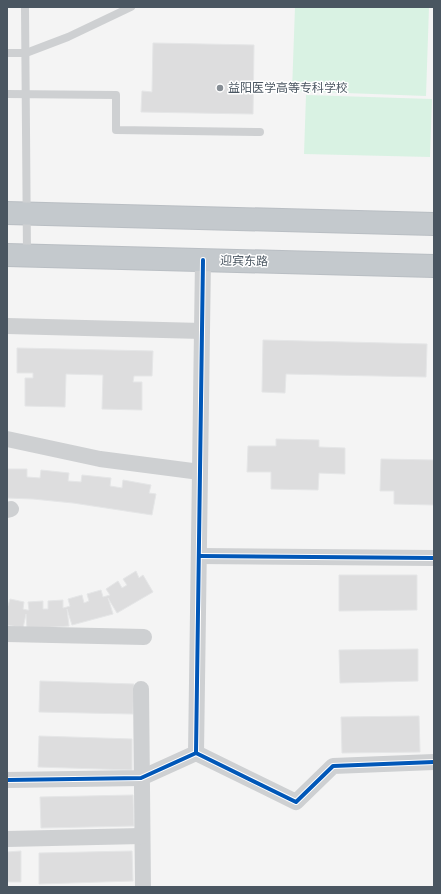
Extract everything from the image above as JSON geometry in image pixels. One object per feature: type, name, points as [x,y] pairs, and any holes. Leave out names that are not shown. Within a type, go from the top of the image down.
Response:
[{"type":"highway","points":[[17,214],[434,224]]},
{"type":"highway","name":"迎宾东路","points":[[17,255],[434,266]]},
{"type":"street","points":[[196,753],[203,260]]},
{"type":"street","points":[[7,326],[202,331]]},
{"type":"street","points":[[7,439],[100,459],[200,472]]},
{"type":"street","points":[[199,556],[434,558]]},
{"type":"street","points":[[7,634],[144,637]]},
{"type":"street","points":[[141,689],[143,887]]},
{"type":"street","points":[[196,753],[296,802],[333,766],[434,762]]},
{"type":"street","points":[[7,780],[141,778],[196,753]]},
{"type":"street","points":[[7,839],[142,836]]},
{"type":"lane","points":[[17,255],[17,214],[26,94],[25,7]]},
{"type":"lane","points":[[7,53],[26,53],[68,37],[131,7]]},
{"type":"lane","points":[[7,94],[116,95],[116,130],[260,132]]},
{"type":"green space","points":[[295,7],[429,7],[426,96],[292,91]]},
{"type":"green space","points":[[306,95],[432,99],[430,157],[304,154]]},
{"type":"building","points":[[153,43],[254,45],[253,114],[141,112],[142,91],[152,92]]},
{"type":"building","points":[[263,340],[427,344],[426,377],[286,374],[285,393],[262,392]]},
{"type":"building","points":[[17,348],[153,351],[152,376],[134,376],[133,382],[142,382],[142,410],[102,409],[103,375],[66,374],[65,407],[25,406],[25,378],[33,378],[33,373],[17,373]]},
{"type":"building","points":[[276,439],[319,440],[319,447],[345,448],[345,474],[319,473],[318,490],[271,489],[271,472],[247,472],[248,446],[276,446]]},
{"type":"building","points":[[381,459],[434,460],[434,505],[394,504],[394,491],[380,491]]},
{"type":"building","points":[[7,469],[27,469],[27,477],[40,478],[41,470],[69,473],[68,481],[81,482],[82,475],[111,478],[110,486],[122,488],[123,480],[151,485],[149,493],[156,494],[152,515],[73,503],[7,498]]},
{"type":"building","points":[[136,571],[139,578],[143,575],[153,592],[117,613],[108,598],[113,614],[72,625],[67,609],[69,626],[27,629],[26,614],[23,628],[7,625],[7,606],[10,599],[24,602],[23,609],[27,610],[29,610],[28,602],[43,601],[43,609],[48,609],[48,601],[63,600],[63,608],[70,606],[68,599],[82,595],[84,603],[89,601],[87,594],[101,590],[103,597],[110,595],[106,589],[118,581],[122,588],[127,585],[123,579]]},
{"type":"building","points":[[339,575],[417,575],[417,610],[339,611]]},
{"type":"building","points":[[418,649],[418,681],[340,683],[339,650]]},
{"type":"building","points":[[40,681],[134,684],[133,714],[39,712]]},
{"type":"building","points":[[419,716],[420,752],[342,753],[341,717]]},
{"type":"building","points":[[39,736],[132,739],[132,770],[38,767]]},
{"type":"building","points":[[133,795],[134,826],[41,828],[40,797]]},
{"type":"building","points":[[21,851],[21,882],[7,882],[7,852]]},
{"type":"building","points":[[132,851],[133,881],[39,884],[39,853]]},
{"type":"cycle path","points":[[7,780],[141,778],[196,753],[203,260]]},
{"type":"cycle path","points":[[199,556],[434,558]]},
{"type":"cycle path","points":[[196,753],[296,802],[333,766],[434,762]]},
{"type":"place","name":"益阳医学高等专科学校","points":[[220,88]]}]
